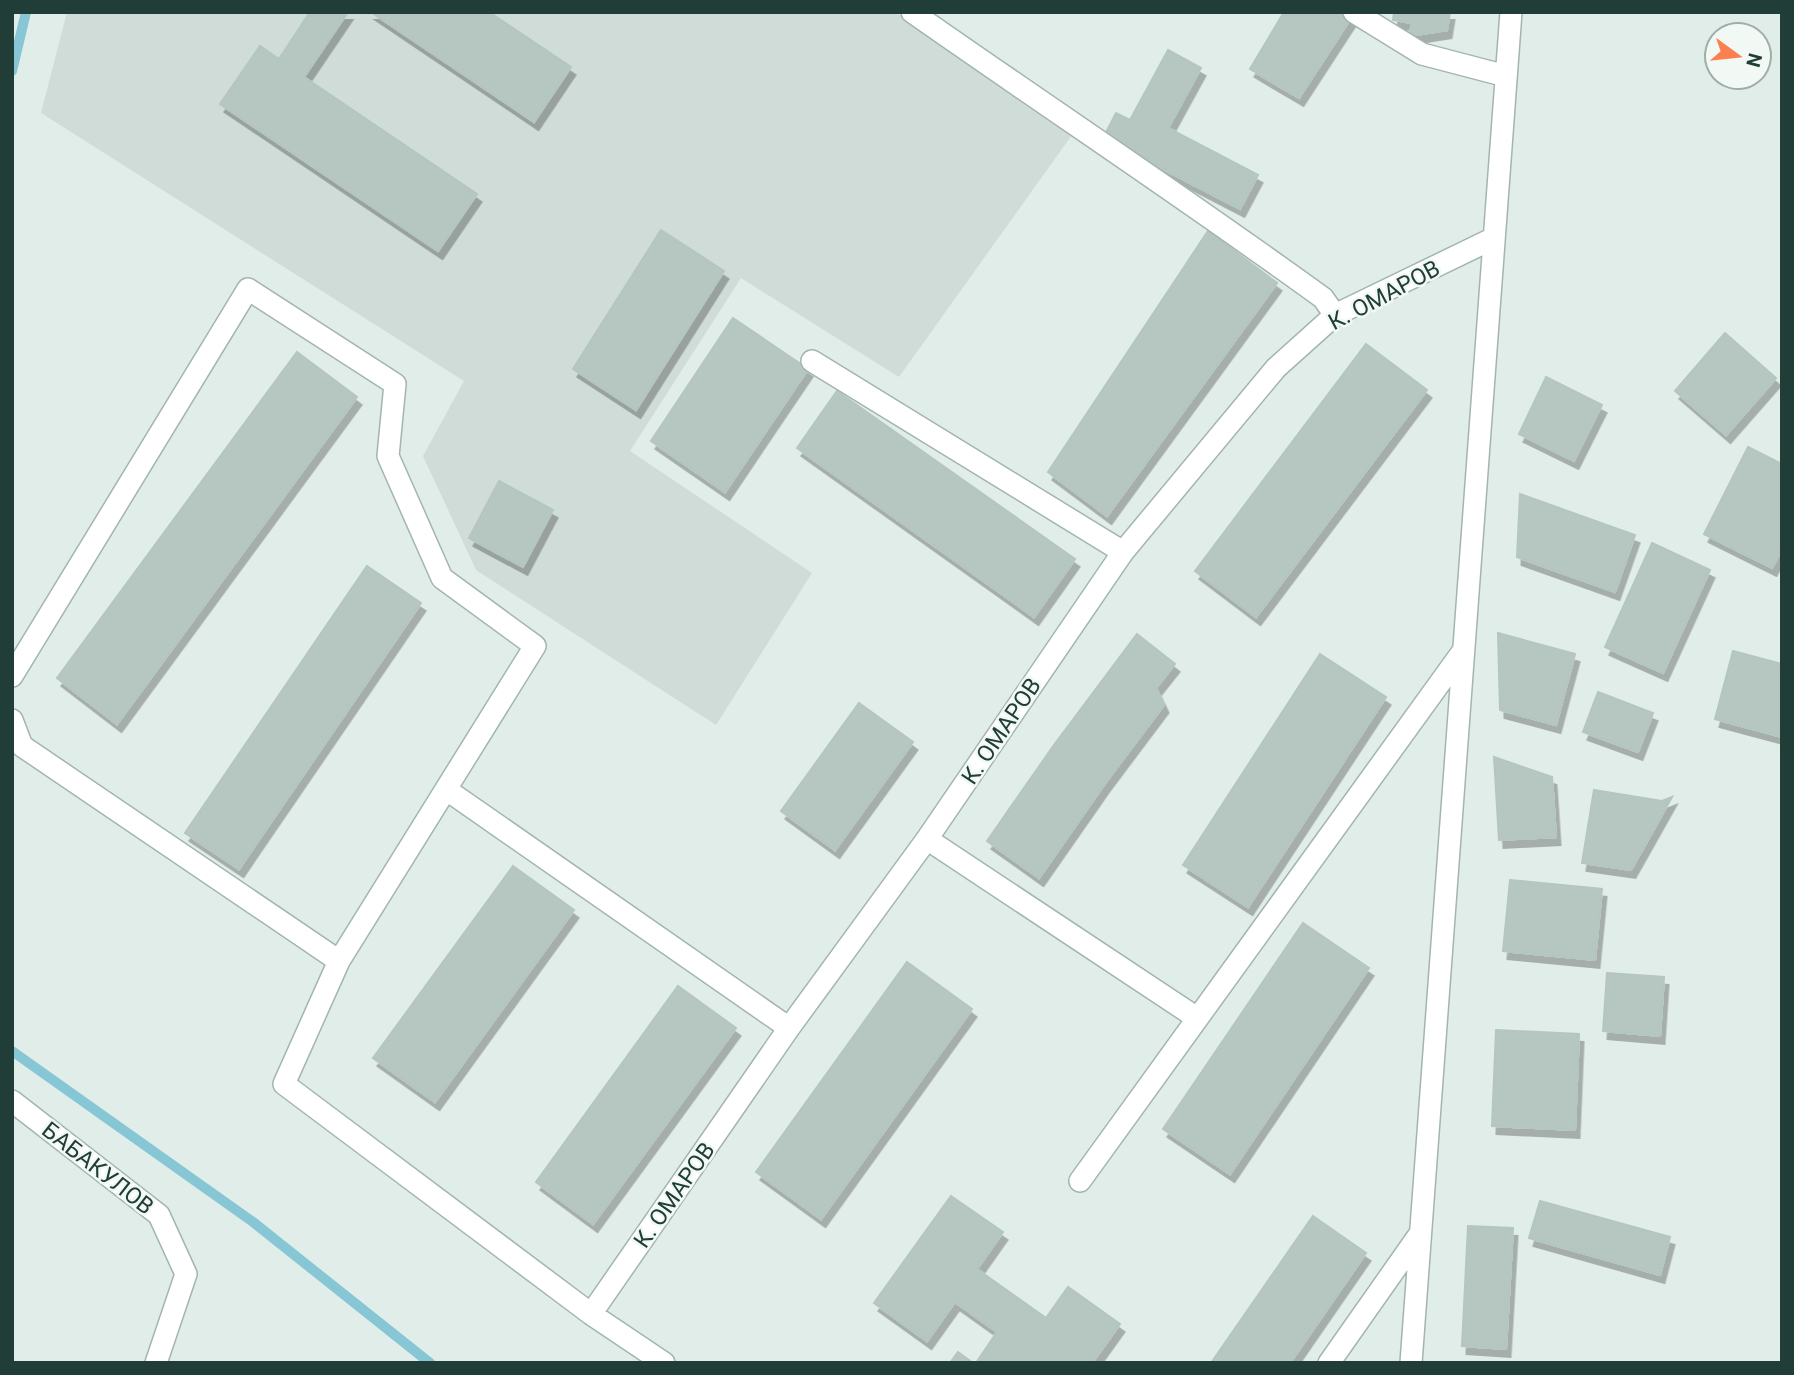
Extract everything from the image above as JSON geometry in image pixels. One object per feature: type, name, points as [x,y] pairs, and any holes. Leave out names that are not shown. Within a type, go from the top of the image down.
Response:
[{"type":"street","points":[[912,12],[1072,124],[1186,199],[1323,298],[1335,315]]},
{"type":"street","points":[[1354,12],[1422,54],[1506,76]]},
{"type":"street","points":[[1411,1363],[1511,12]]},
{"type":"street","name":"К. ОМАРОВ","points":[[591,1314],[789,1028],[928,839],[1123,552],[1276,368],[1335,315],[1494,238]]},
{"type":"street","points":[[12,676],[248,289],[395,384],[388,456],[442,578],[535,646],[339,961],[285,1084],[591,1314],[664,1363]]},
{"type":"street","points":[[812,361],[1123,552]]},
{"type":"street","points":[[1080,1181],[1464,649]]},
{"type":"street","points":[[12,720],[22,746],[339,961]]},
{"type":"street","points":[[447,790],[789,1028]]},
{"type":"street","points":[[928,839],[1197,1018]]},
{"type":"street","name":"БАБАКУЛОВ","points":[[12,1101],[159,1215],[186,1274],[156,1363]]},
{"type":"street","points":[[1329,1363],[1420,1233]]},
{"type":"shaded area","points":[[67,12],[895,12],[1074,132],[899,377],[741,278],[630,451],[812,573],[716,725],[476,570],[423,456],[464,381],[41,113]]},
{"type":"building","points":[[310,12],[348,12],[304,77],[477,194],[438,251],[220,104],[260,46],[279,59]]},
{"type":"building","points":[[371,12],[489,12],[571,67],[534,122]]},
{"type":"building","points":[[1284,12],[1346,12],[1353,15],[1299,98],[1250,69]]},
{"type":"building","points":[[1394,12],[1450,12],[1447,30],[1409,36],[1412,23],[1393,20]]},
{"type":"building","points":[[1168,50],[1201,68],[1168,128],[1258,175],[1240,209],[1103,138],[1116,113],[1130,120]]},
{"type":"building","points":[[661,230],[724,271],[636,410],[573,369]]},
{"type":"building","points":[[1208,231],[1277,283],[1107,516],[1048,472]]},
{"type":"building","points":[[733,318],[808,369],[725,492],[651,441]]},
{"type":"building","points":[[1725,333],[1776,378],[1726,435],[1675,391]]},
{"type":"building","points":[[1366,344],[1427,390],[1256,617],[1195,571]]},
{"type":"building","points":[[297,352],[357,397],[117,724],[57,678]]},
{"type":"building","points":[[1546,377],[1602,405],[1574,461],[1519,434]]},
{"type":"building","points":[[837,391],[1075,559],[1034,617],[797,448]]},
{"type":"building","points":[[1748,447],[1782,464],[1782,549],[1772,568],[1704,534]]},
{"type":"building","points":[[499,481],[553,510],[523,567],[469,538]]},
{"type":"building","points":[[1520,494],[1635,535],[1615,592],[1517,557]]},
{"type":"building","points":[[1652,543],[1710,570],[1663,673],[1605,647]]},
{"type":"building","points":[[367,566],[421,603],[239,869],[185,833]]},
{"type":"building","points":[[1498,633],[1575,654],[1556,725],[1500,710]]},
{"type":"building","points":[[1137,634],[1175,664],[1156,688],[1164,705],[1106,782],[1054,745]]},
{"type":"building","points":[[1733,651],[1782,664],[1782,737],[1715,719]]},
{"type":"building","points":[[1320,654],[1386,697],[1248,907],[1183,865]]},
{"type":"building","points":[[1598,692],[1653,713],[1638,752],[1583,732]]},
{"type":"building","points":[[859,703],[913,742],[835,850],[781,811]]},
{"type":"building","points":[[1054,745],[1106,782],[1039,878],[987,841]]},
{"type":"building","points":[[1494,757],[1552,777],[1556,837],[1499,840]]},
{"type":"building","points":[[1594,790],[1662,801],[1672,797],[1631,870],[1582,863]]},
{"type":"building","points":[[513,866],[574,910],[435,1102],[373,1058]]},
{"type":"building","points":[[1510,880],[1602,889],[1595,960],[1503,951]]},
{"type":"building","points":[[1303,923],[1369,968],[1230,1174],[1163,1129]]},
{"type":"building","points":[[907,962],[972,1009],[821,1219],[756,1172]]},
{"type":"building","points":[[1607,973],[1664,977],[1660,1036],[1603,1031]]},
{"type":"building","points":[[678,986],[736,1028],[593,1224],[536,1182]]},
{"type":"building","points":[[1496,1030],[1579,1034],[1575,1130],[1492,1126]]},
{"type":"building","points":[[951,1196],[1003,1232],[977,1269],[1046,1318],[1068,1287],[1120,1324],[1092,1363],[976,1363],[997,1332],[955,1302],[927,1341],[874,1303]]},
{"type":"building","points":[[1540,1201],[1670,1237],[1660,1275],[1529,1238]]},
{"type":"building","points":[[1313,1216],[1366,1253],[1290,1363],[1211,1363]]},
{"type":"building","points":[[1468,1226],[1513,1228],[1506,1349],[1462,1346]]},
{"type":"building","points":[[958,1352],[973,1363],[950,1363]]},
{"type":"waterway","points":[[12,71],[26,12]]},
{"type":"waterway","points":[[12,1051],[253,1222],[430,1363]]}]
